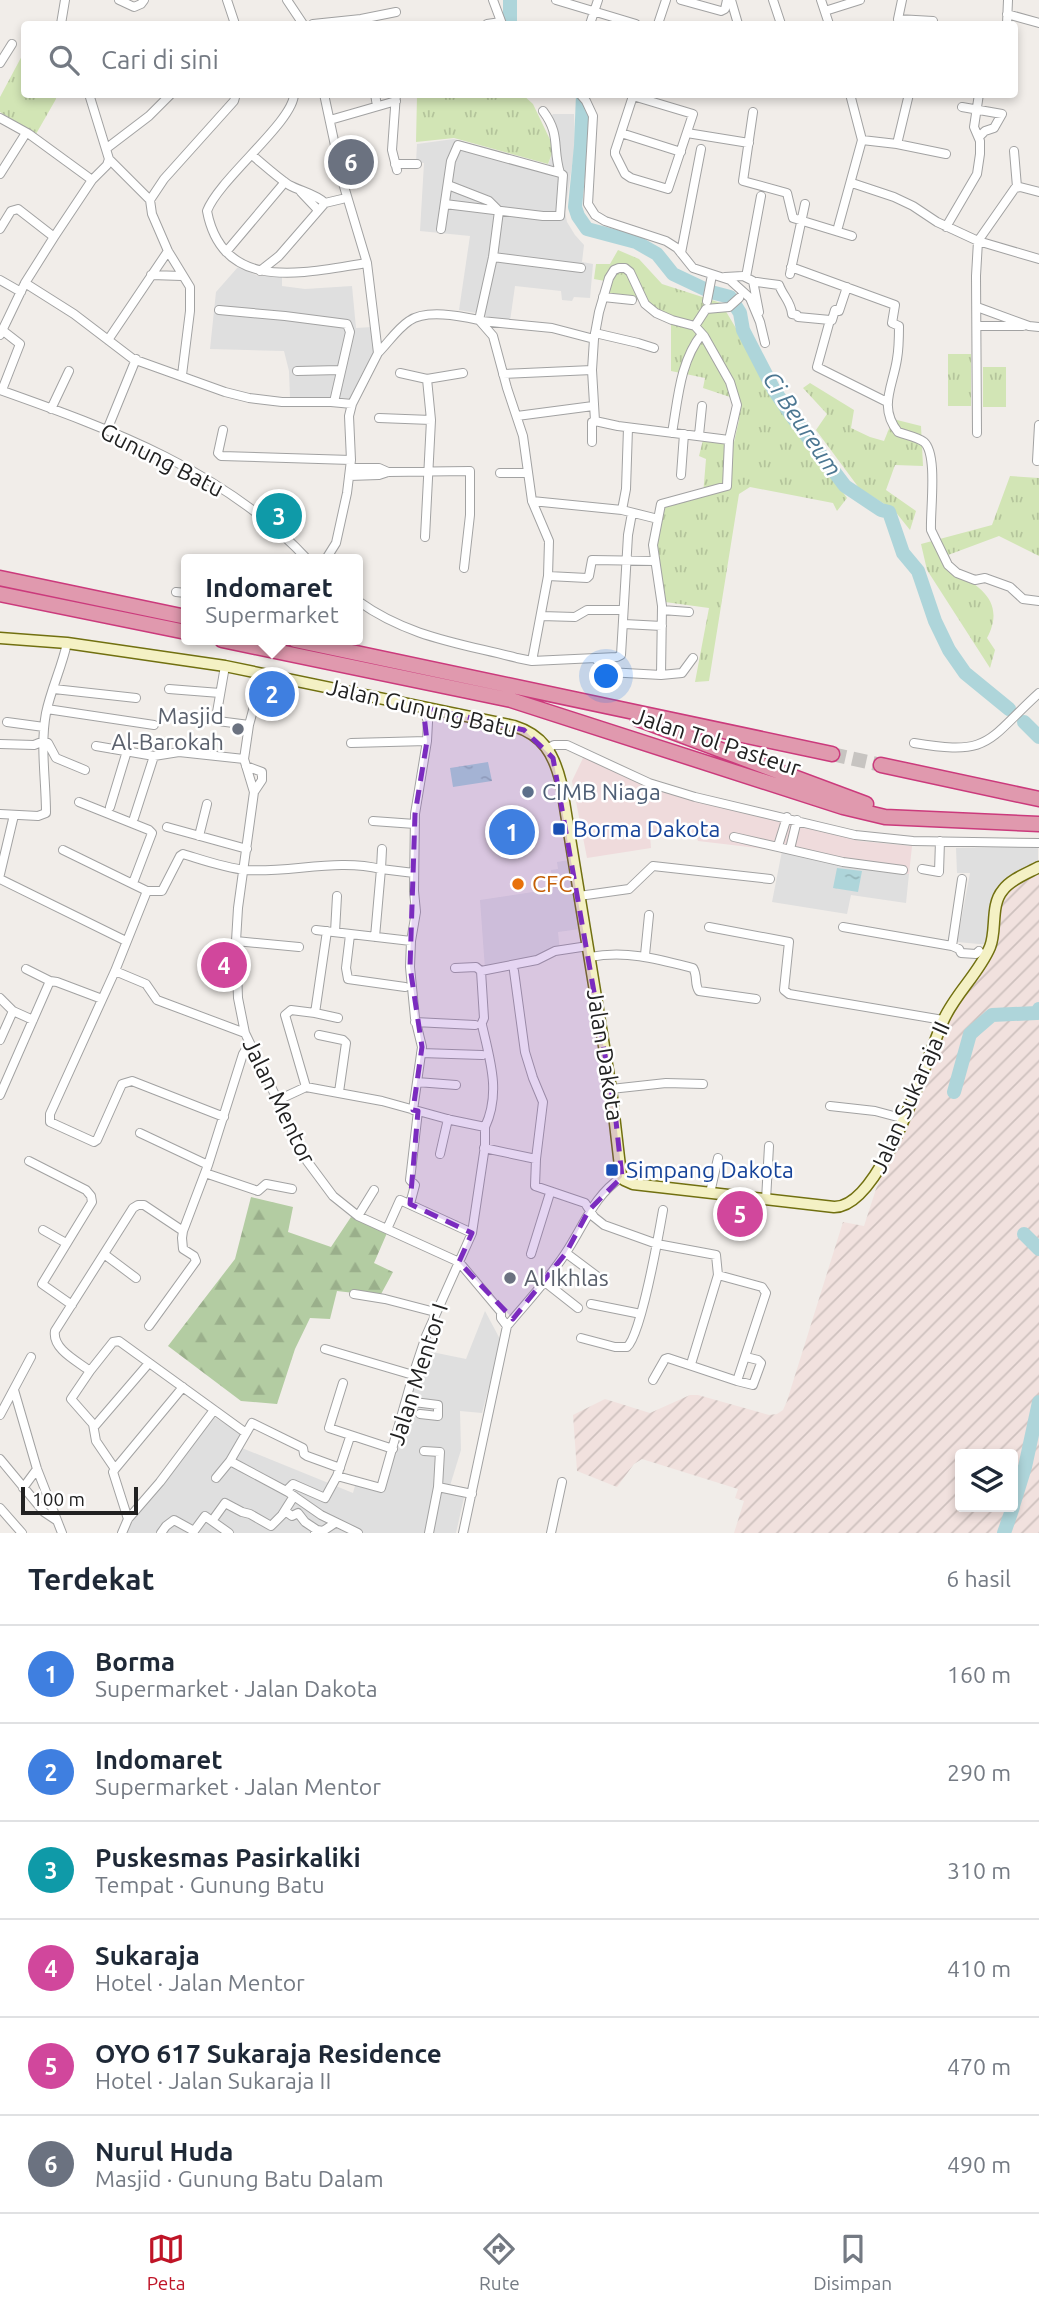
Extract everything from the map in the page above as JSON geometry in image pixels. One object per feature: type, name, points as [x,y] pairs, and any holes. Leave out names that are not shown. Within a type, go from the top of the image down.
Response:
[{"type":"highway","points":[[0,578],[181,616]]},
{"type":"highway","points":[[0,594],[181,631]]},
{"type":"highway","name":"Jalan Tol Pasteur","points":[[246,645],[511,700],[843,807],[885,817],[1039,824]]},
{"type":"highway","name":"Jalan Tol Pasteur","points":[[319,645],[832,754]]},
{"type":"highway","points":[[591,702],[867,804],[896,809],[1039,817]]},
{"type":"highway","points":[[881,765],[1039,799]]},
{"type":"main road","name":"Jalan Gunung Batu","points":[[0,638],[67,643],[263,673],[524,730],[541,740],[548,748]]},
{"type":"main road","name":"Jalan Dakota","points":[[548,748],[561,783],[611,1089],[622,1177]]},
{"type":"main road","name":"Jalan Sukaraja II","points":[[622,1177],[633,1184],[710,1194],[834,1207],[850,1204],[871,1182],[905,1119],[943,1020],[983,952],[992,943],[997,903],[1002,890],[1039,867]]},
{"type":"street","points":[[62,21],[65,0]]},
{"type":"street","points":[[119,0],[134,7],[144,0]]},
{"type":"street","points":[[227,0],[235,21]]},
{"type":"street","points":[[286,0],[301,21]]},
{"type":"street","points":[[493,0],[500,21]]},
{"type":"street","points":[[552,10],[554,0],[626,21]]},
{"type":"street","points":[[591,21],[598,0]]},
{"type":"street","points":[[659,21],[666,0]]},
{"type":"street","points":[[681,0],[721,11],[729,0]]},
{"type":"street","points":[[729,0],[737,21]]},
{"type":"street","points":[[773,0],[780,21]]},
{"type":"street","points":[[821,0],[828,21]]},
{"type":"street","points":[[825,11],[860,0]]},
{"type":"street","points":[[902,0],[898,19],[933,21]]},
{"type":"street","points":[[1007,21],[1008,0]]},
{"type":"street","points":[[364,21],[396,12]]},
{"type":"street","points":[[1007,14],[1039,23]]},
{"type":"street","points":[[0,63],[12,44]]},
{"type":"street","points":[[1,390],[20,344],[2,327],[54,237],[109,159],[90,98]]},
{"type":"street","points":[[107,148],[149,116],[167,98]]},
{"type":"street","points":[[150,200],[164,179],[235,98]]},
{"type":"street","points":[[294,98],[293,103],[252,155],[216,194],[208,207],[212,227],[226,252],[237,262],[260,271],[284,273],[366,263]]},
{"type":"street","points":[[325,98],[343,183],[366,263],[378,353]]},
{"type":"street","points":[[376,98],[377,106]]},
{"type":"street","points":[[330,120],[396,98],[392,150],[396,167],[417,164]]},
{"type":"street","points":[[583,98],[592,112],[593,124],[588,198],[592,211],[605,221],[658,237],[681,253],[693,268],[712,277],[746,277],[753,281],[765,343]]},
{"type":"street","points":[[631,98],[615,154],[624,173],[631,178],[668,189],[694,114],[642,98]]},
{"type":"street","points":[[836,231],[852,183],[862,140],[851,98]]},
{"type":"street","points":[[897,144],[908,98]]},
{"type":"street","points":[[946,227],[977,174],[979,137],[974,127],[978,98]]},
{"type":"street","points":[[962,107],[1002,114],[994,128],[979,137]]},
{"type":"street","points":[[544,111],[553,124],[555,159],[559,173]]},
{"type":"street","points":[[753,112],[743,181],[787,193],[790,215],[852,236]]},
{"type":"street","points":[[0,118],[92,180]]},
{"type":"street","points":[[0,174],[26,133]]},
{"type":"street","points":[[621,133],[681,152]]},
{"type":"street","points":[[687,133],[749,143]]},
{"type":"street","points":[[862,140],[946,154]]},
{"type":"street","points":[[441,229],[451,161],[458,145],[563,175],[560,216],[445,204]]},
{"type":"street","points":[[681,253],[701,149]]},
{"type":"street","points":[[977,433],[978,241],[1017,187],[1014,150]]},
{"type":"street","points":[[252,155],[285,182],[301,192],[319,198],[322,206]]},
{"type":"street","points":[[109,159],[150,200],[152,214],[168,251],[190,287],[190,311],[182,375]]},
{"type":"street","points":[[545,170],[555,159]]},
{"type":"street","points":[[226,252],[285,182]]},
{"type":"street","points":[[343,183],[359,182]]},
{"type":"street","points":[[852,183],[914,206],[946,227],[978,241],[1039,259]]},
{"type":"street","points":[[448,185],[489,201],[499,211]]},
{"type":"street","points":[[1017,187],[1039,192]]},
{"type":"street","points":[[746,277],[761,196]]},
{"type":"street","points":[[260,271],[279,256],[322,206],[342,199]]},
{"type":"street","points":[[805,204],[791,270],[895,305],[891,320],[899,326],[897,361],[887,402],[891,421],[898,432],[922,440],[930,449],[931,530],[948,565],[967,578],[985,578],[1014,590],[1023,599],[1039,601]]},
{"type":"street","points":[[0,229],[11,211],[18,209],[54,237]]},
{"type":"street","points":[[480,321],[499,211]]},
{"type":"street","points":[[108,340],[168,251]]},
{"type":"street","points":[[279,256],[284,273]]},
{"type":"street","points":[[493,257],[581,268]]},
{"type":"street","points":[[592,442],[592,422],[595,421],[592,370],[594,336],[609,278],[614,270],[625,268],[630,272],[649,308],[661,317],[695,326],[702,334],[730,382],[737,403],[729,440],[727,486],[661,504],[653,545],[662,610],[661,675]]},
{"type":"street","points":[[151,275],[182,276]]},
{"type":"street","points":[[707,301],[712,277]]},
{"type":"street","points":[[724,277],[750,298],[760,322]]},
{"type":"street","points":[[0,280],[23,288],[74,314],[136,359],[225,392],[282,402],[352,404]]},
{"type":"street","points":[[758,282],[779,285],[791,305],[792,314],[797,317],[830,320]]},
{"type":"street","points":[[847,287],[839,311],[835,310],[830,320],[817,367],[887,402]]},
{"type":"street","points":[[603,297],[632,300]]},
{"type":"street","points":[[695,326],[706,309],[729,307],[740,298]]},
{"type":"street","points":[[977,307],[1034,326]]},
{"type":"street","points":[[219,310],[347,324],[350,332],[334,402]]},
{"type":"street","points":[[330,554],[339,534],[350,468],[349,416],[352,404],[378,353],[410,319],[439,315],[552,328],[654,348]]},
{"type":"street","points":[[480,321],[493,336],[523,436],[532,501],[549,541],[548,576],[532,661]]},
{"type":"street","points":[[977,326],[1034,326]]},
{"type":"street","points":[[672,433],[682,376],[694,344],[702,334]]},
{"type":"street","points":[[107,430],[136,359]]},
{"type":"street","points":[[297,371],[341,370]]},
{"type":"street","points":[[503,374],[592,370]]},
{"type":"street","points":[[51,409],[69,371]]},
{"type":"street","points":[[400,373],[426,379],[463,373]]},
{"type":"street","points":[[425,537],[430,420],[426,379]]},
{"type":"street","name":"Gunung Batu","points":[[1,390],[107,430],[169,458],[239,499],[277,528],[302,554]]},
{"type":"street","points":[[517,416],[593,406]]},
{"type":"street","points":[[699,435],[702,406]]},
{"type":"street","points":[[379,418],[430,420]]},
{"type":"street","points":[[595,421],[628,428],[729,440]]},
{"type":"street","points":[[1037,461],[1039,425]]},
{"type":"street","points":[[622,510],[626,489],[628,428]]},
{"type":"street","points":[[223,430],[218,453],[222,457],[379,468],[388,472],[471,473],[464,568]]},
{"type":"street","points":[[681,475],[684,434]]},
{"type":"street","points":[[500,473],[527,472]]},
{"type":"street","points":[[532,501],[622,510],[658,519]]},
{"type":"street","points":[[363,604],[395,625],[426,636],[532,661],[617,657],[621,655],[628,535],[632,513]]},
{"type":"street","points":[[548,576],[587,578],[593,560],[655,561]]},
{"type":"street","points":[[177,592],[181,592]]},
{"type":"street","points":[[541,616],[575,617],[587,610],[623,610]]},
{"type":"street","points":[[662,610],[689,612]]},
{"type":"street","points":[[624,624],[662,626]]},
{"type":"street","points":[[0,814],[38,816],[46,813],[44,727],[67,643]]},
{"type":"street","points":[[596,659],[608,672],[661,675],[682,673],[694,658]]},
{"type":"street","points":[[225,666],[216,718],[218,721],[249,725]]},
{"type":"street","name":"Jalan Mentor","points":[[263,673],[249,725],[245,763],[254,792],[236,942],[238,998],[249,1044],[314,1172],[333,1196],[358,1216],[459,1262],[501,1312],[507,1314],[510,1322]]},
{"type":"street","points":[[54,689],[136,698]]},
{"type":"street","points":[[169,689],[220,693]]},
{"type":"street","points":[[914,743],[963,749],[984,743],[994,737],[1039,693]]},
{"type":"street","points":[[410,1204],[415,1185],[410,1180],[421,1053],[410,967],[416,912],[415,824],[428,722],[423,707]]},
{"type":"street","points":[[47,709],[153,725]]},
{"type":"street","points":[[7,722],[44,727]]},
{"type":"street","points":[[0,744],[34,745],[44,741]]},
{"type":"street","points":[[44,741],[48,743],[56,758],[85,770]]},
{"type":"street","points":[[351,743],[427,741]]},
{"type":"street","points":[[548,748],[567,745],[649,783],[730,806],[787,817],[855,835],[940,841],[1037,843]]},
{"type":"street","points":[[96,746],[154,756],[178,752],[245,763]]},
{"type":"street","points":[[110,807],[127,751]]},
{"type":"street","points":[[134,818],[154,756]]},
{"type":"street","name":"Jalan Mentor","points":[[245,763],[262,772],[262,780],[254,792]]},
{"type":"street","points":[[79,802],[152,833],[133,883]]},
{"type":"street","points":[[199,836],[207,804]]},
{"type":"street","points":[[14,815],[0,876],[126,941]]},
{"type":"street","points":[[778,846],[787,817]]},
{"type":"street","points":[[790,849],[797,820]]},
{"type":"street","points":[[373,821],[415,824]]},
{"type":"street","points":[[167,827],[247,849]]},
{"type":"street","points":[[734,837],[843,862],[903,870]]},
{"type":"street","points":[[922,869],[939,872],[940,841]]},
{"type":"street","points":[[374,937],[382,849]]},
{"type":"street","points":[[63,850],[147,891],[163,891],[181,855],[244,870],[296,870],[342,866],[414,873]]},
{"type":"street","points":[[579,896],[629,889],[653,866],[770,879]]},
{"type":"street","points":[[956,948],[962,879]]},
{"type":"street","points":[[147,891],[115,971],[50,1114],[50,1122],[94,1142],[122,1084],[132,1081],[224,1117]]},
{"type":"street","points":[[315,1013],[337,896]]},
{"type":"street","points":[[645,955],[649,915]]},
{"type":"street","points":[[709,927],[789,942],[784,990],[789,994],[943,1020]]},
{"type":"street","points":[[843,927],[956,948],[961,953],[983,952]]},
{"type":"street","points":[[316,930],[411,941]]},
{"type":"street","points":[[350,935],[346,968],[348,979],[405,987]]},
{"type":"street","points":[[236,942],[299,947]]},
{"type":"street","points":[[455,968],[476,967],[481,971],[537,960],[560,950],[645,955],[694,968],[698,975],[699,991],[756,999]]},
{"type":"street","points":[[26,969],[50,981],[102,999]]},
{"type":"street","points":[[115,971],[146,984],[158,1000],[245,1033]]},
{"type":"street","name":"Jalan Mentor I","points":[[338,1472],[380,1488],[382,1486],[413,1376],[435,1312],[472,1233],[484,1148],[481,1126],[490,1116],[495,1082],[479,1025],[481,971]]},
{"type":"street","points":[[514,971],[526,1052],[544,1106],[535,1186],[583,1202],[604,1225],[657,1244],[716,1255],[718,1275],[691,1364]]},
{"type":"street","points":[[0,1095],[50,981]]},
{"type":"street","points":[[0,998],[13,1011],[33,1020]]},
{"type":"street","points":[[306,1087],[285,1015],[291,1010],[338,1018]]},
{"type":"street","points":[[0,1040],[13,1011]]},
{"type":"street","points":[[415,1022],[479,1025]]},
{"type":"street","points":[[319,1035],[346,1043],[339,1092]]},
{"type":"street","points":[[149,1326],[196,1261],[183,1249],[181,1238],[207,1169],[243,1054],[249,1044]]},
{"type":"street","points":[[421,1053],[482,1055]]},
{"type":"street","points":[[417,1082],[456,1085]]},
{"type":"street","points":[[611,1089],[666,1083],[703,1084]]},
{"type":"street","points":[[278,1100],[306,1087],[339,1092],[481,1126]]},
{"type":"street","points":[[830,1106],[875,1111],[905,1119]]},
{"type":"street","points":[[440,1154],[448,1119]]},
{"type":"street","points":[[140,1133],[207,1169],[258,1191],[266,1184],[292,1189]]},
{"type":"street","points":[[766,1200],[769,1146]]},
{"type":"street","points":[[484,1148],[536,1159]]},
{"type":"street","points":[[710,1194],[718,1158]]},
{"type":"street","points":[[29,1161],[86,1190],[91,1196],[92,1202],[42,1284],[72,1305]]},
{"type":"street","points":[[463,1533],[510,1322],[566,1253],[589,1210],[608,1186],[622,1177]]},
{"type":"street","points":[[358,1216],[374,1190]]},
{"type":"street","points":[[531,1254],[550,1193]]},
{"type":"street","points":[[387,1229],[400,1200],[472,1233]]},
{"type":"street","points":[[90,1371],[54,1341],[55,1331],[134,1208],[144,1205],[183,1231]]},
{"type":"street","points":[[580,1338],[615,1347],[627,1347],[631,1344],[641,1314],[663,1210]]},
{"type":"street","points":[[43,1230],[66,1243]]},
{"type":"street","points":[[566,1253],[598,1277]]},
{"type":"street","points":[[104,1254],[136,1278]]},
{"type":"street","points":[[718,1275],[765,1290],[766,1293],[737,1381]]},
{"type":"street","points":[[545,1282],[578,1308]]},
{"type":"street","points":[[354,1294],[435,1312]]},
{"type":"street","points":[[591,1304],[641,1314]]},
{"type":"street","points":[[115,1469],[96,1441],[94,1427],[71,1399],[113,1342],[119,1341],[246,1433]]},
{"type":"street","points":[[325,1349],[413,1376]]},
{"type":"street","points":[[0,1415],[31,1357]]},
{"type":"street","points":[[653,1380],[665,1359],[672,1359],[751,1385],[755,1382],[761,1363],[746,1357]]},
{"type":"street","points":[[94,1427],[149,1363]]},
{"type":"street","points":[[343,1383],[329,1428],[393,1449]]},
{"type":"street","points":[[128,1520],[113,1472],[183,1387]]},
{"type":"street","points":[[13,1390],[37,1469],[62,1533]]},
{"type":"street","points":[[406,1401],[438,1405],[438,1416],[420,1414]]},
{"type":"street","points":[[122,1533],[128,1520],[214,1410]]},
{"type":"street","points":[[216,1478],[254,1423],[303,1448],[304,1454],[338,1472]]},
{"type":"street","points":[[286,1491],[293,1484],[325,1498],[338,1472],[350,1437]]},
{"type":"street","points":[[424,1451],[440,1452],[438,1487],[429,1533]]},
{"type":"street","points":[[0,1459],[44,1512],[56,1520]]},
{"type":"street","points":[[230,1461],[286,1491],[335,1523],[358,1533]]},
{"type":"street","points":[[23,1488],[37,1469]]},
{"type":"street","points":[[551,1533],[562,1482]]},
{"type":"street","points":[[438,1487],[472,1494]]},
{"type":"street","points":[[212,1521],[225,1503],[269,1526],[276,1523],[294,1496]]},
{"type":"street","points":[[0,1508],[22,1533]]},
{"type":"street","points":[[285,1511],[292,1516],[298,1513],[316,1532],[335,1523]]},
{"type":"street","points":[[161,1533],[174,1520],[193,1532],[203,1517],[229,1533]]},
{"type":"highlighted area","points":[[423,707],[524,730],[553,758],[615,1112],[622,1177],[589,1210],[566,1253],[513,1319],[459,1262],[472,1233],[410,1204],[418,1111],[413,1110],[422,1047],[410,967],[415,814],[427,741]]},
{"type":"shaded area","points":[[553,114],[574,114],[575,146],[565,212],[567,222],[584,245],[582,262],[593,264],[590,298],[574,297],[572,301],[562,300],[561,291],[515,286],[510,321],[486,319],[482,314],[459,310],[470,236],[420,231],[424,163],[416,162],[417,144],[454,139],[548,165],[554,148],[547,120]]},
{"type":"shaded area","points":[[238,267],[258,276],[282,276],[282,286],[305,289],[352,286],[356,328],[372,327],[376,353],[350,399],[290,398],[289,371],[284,351],[210,349],[216,292]]},
{"type":"shaded area","points":[[584,756],[640,784],[860,841],[912,846],[909,874],[838,864],[782,851],[698,841],[697,838],[650,835],[651,848],[587,858],[572,781]]},
{"type":"shaded area","points":[[1038,846],[1038,863],[1008,876],[996,890],[990,945],[957,942],[970,873],[957,873],[956,848]]},
{"type":"shaded area","points":[[782,851],[838,864],[909,874],[906,903],[851,895],[847,914],[772,902]]},
{"type":"shaded area","points":[[569,860],[580,929],[558,932],[560,952],[485,969],[480,900],[553,889],[551,870],[558,869],[557,862]]},
{"type":"shaded area","points":[[1039,872],[1039,1533],[734,1533],[744,1501],[735,1498],[738,1489],[642,1459],[634,1464],[617,1487],[577,1471],[573,1415],[605,1399],[650,1413],[690,1395],[769,1415],[783,1410],[843,1222],[864,1226],[876,1189],[932,1064],[948,1017],[976,976],[1002,896],[1009,886]]},
{"type":"shaded area","points":[[485,1311],[501,1341],[482,1413],[460,1411],[461,1450],[449,1489],[465,1493],[456,1533],[127,1533],[128,1527],[214,1417],[244,1435],[213,1479],[219,1482],[242,1448],[353,1493],[356,1482],[379,1491],[412,1387],[427,1351],[466,1359]]},
{"type":"green space","points":[[21,58],[21,98],[56,99],[36,134],[0,112],[0,97]]},
{"type":"green space","points":[[417,98],[526,98],[533,104],[554,148],[548,164],[454,138],[416,142]]},
{"type":"green space","points":[[618,250],[639,259],[662,284],[721,303],[781,404],[847,498],[837,511],[833,503],[750,487],[739,494],[709,681],[695,682],[709,608],[665,602],[656,544],[662,505],[703,495],[706,459],[699,456],[703,440],[734,442],[739,420],[739,400],[703,388],[705,378],[671,371],[671,318],[661,315],[645,301],[607,295],[610,282],[594,279],[596,264],[610,264]]},
{"type":"green space","points":[[948,354],[971,354],[971,406],[948,406]]},
{"type":"green space","points":[[983,367],[1006,367],[1006,407],[983,407]]},
{"type":"green space","points":[[810,383],[854,410],[851,428],[870,437],[884,441],[893,419],[921,426],[923,466],[895,465],[886,490],[916,511],[910,530],[894,510],[859,488],[816,430],[827,414],[803,388]]},
{"type":"green space","points":[[1010,476],[1039,478],[1039,556],[999,536],[948,555],[954,572],[982,591],[992,606],[994,615],[987,638],[995,650],[990,668],[927,570],[921,544],[992,525]]},
{"type":"green space","points":[[251,1197],[293,1207],[288,1232],[331,1247],[351,1217],[387,1233],[374,1263],[393,1272],[380,1296],[337,1291],[330,1319],[310,1318],[295,1349],[277,1404],[241,1401],[168,1346],[235,1259]]},
{"type":"water","points":[[488,762],[492,781],[453,787],[450,768]]},
{"type":"water","points":[[837,868],[862,871],[858,892],[833,888]]},
{"type":"waterway","name":"Ci Beureum","points":[[510,0],[510,21]]},
{"type":"waterway","name":"Ci Beureum","points":[[583,98],[575,207],[587,229],[636,242],[657,254],[673,274],[711,292],[730,297],[740,313],[743,330],[774,390],[794,419],[845,486],[881,510],[889,512],[903,553],[918,571],[935,621],[949,650],[965,673],[1009,709]]},
{"type":"waterway","name":"Ci Beureum","points":[[1024,722],[1039,737]]},
{"type":"waterway","name":"Ci Beureum","points":[[954,1092],[970,1034],[992,1015],[1037,1013],[1039,1009]]},
{"type":"waterway","name":"Ci Beureum","points":[[1024,1234],[1039,1249]]},
{"type":"waterway","name":"Ci Beureum","points":[[1018,1490],[1039,1402]]},
{"type":"waterway","name":"Ci Beureum","points":[[1004,1533],[1011,1512]]},
{"type":"tunnel","points":[[832,754],[881,765]]},
{"type":"place","name":"Nurul Huda","points":[[351,162]]},
{"type":"place","name":"Puskesmas Pasirkaliki","points":[[279,516]]},
{"type":"place","name":"Indomaret","points":[[272,694]]},
{"type":"place","name":"Masjid Al-Barokah","points":[[238,729]]},
{"type":"place","name":"CIMB Niaga","points":[[528,792]]},
{"type":"place","name":"Borma Dakota","points":[[559,829]]},
{"type":"place","name":"Borma","points":[[512,832]]},
{"type":"place","name":"CFC","points":[[518,884]]},
{"type":"place","name":"Sukaraja","points":[[224,965]]},
{"type":"place","name":"Simpang Dakota","points":[[612,1170]]},
{"type":"place","name":"OYO 617 Sukaraja Residence","points":[[740,1214]]},
{"type":"place","name":"Al Ikhlas","points":[[510,1278]]}]
